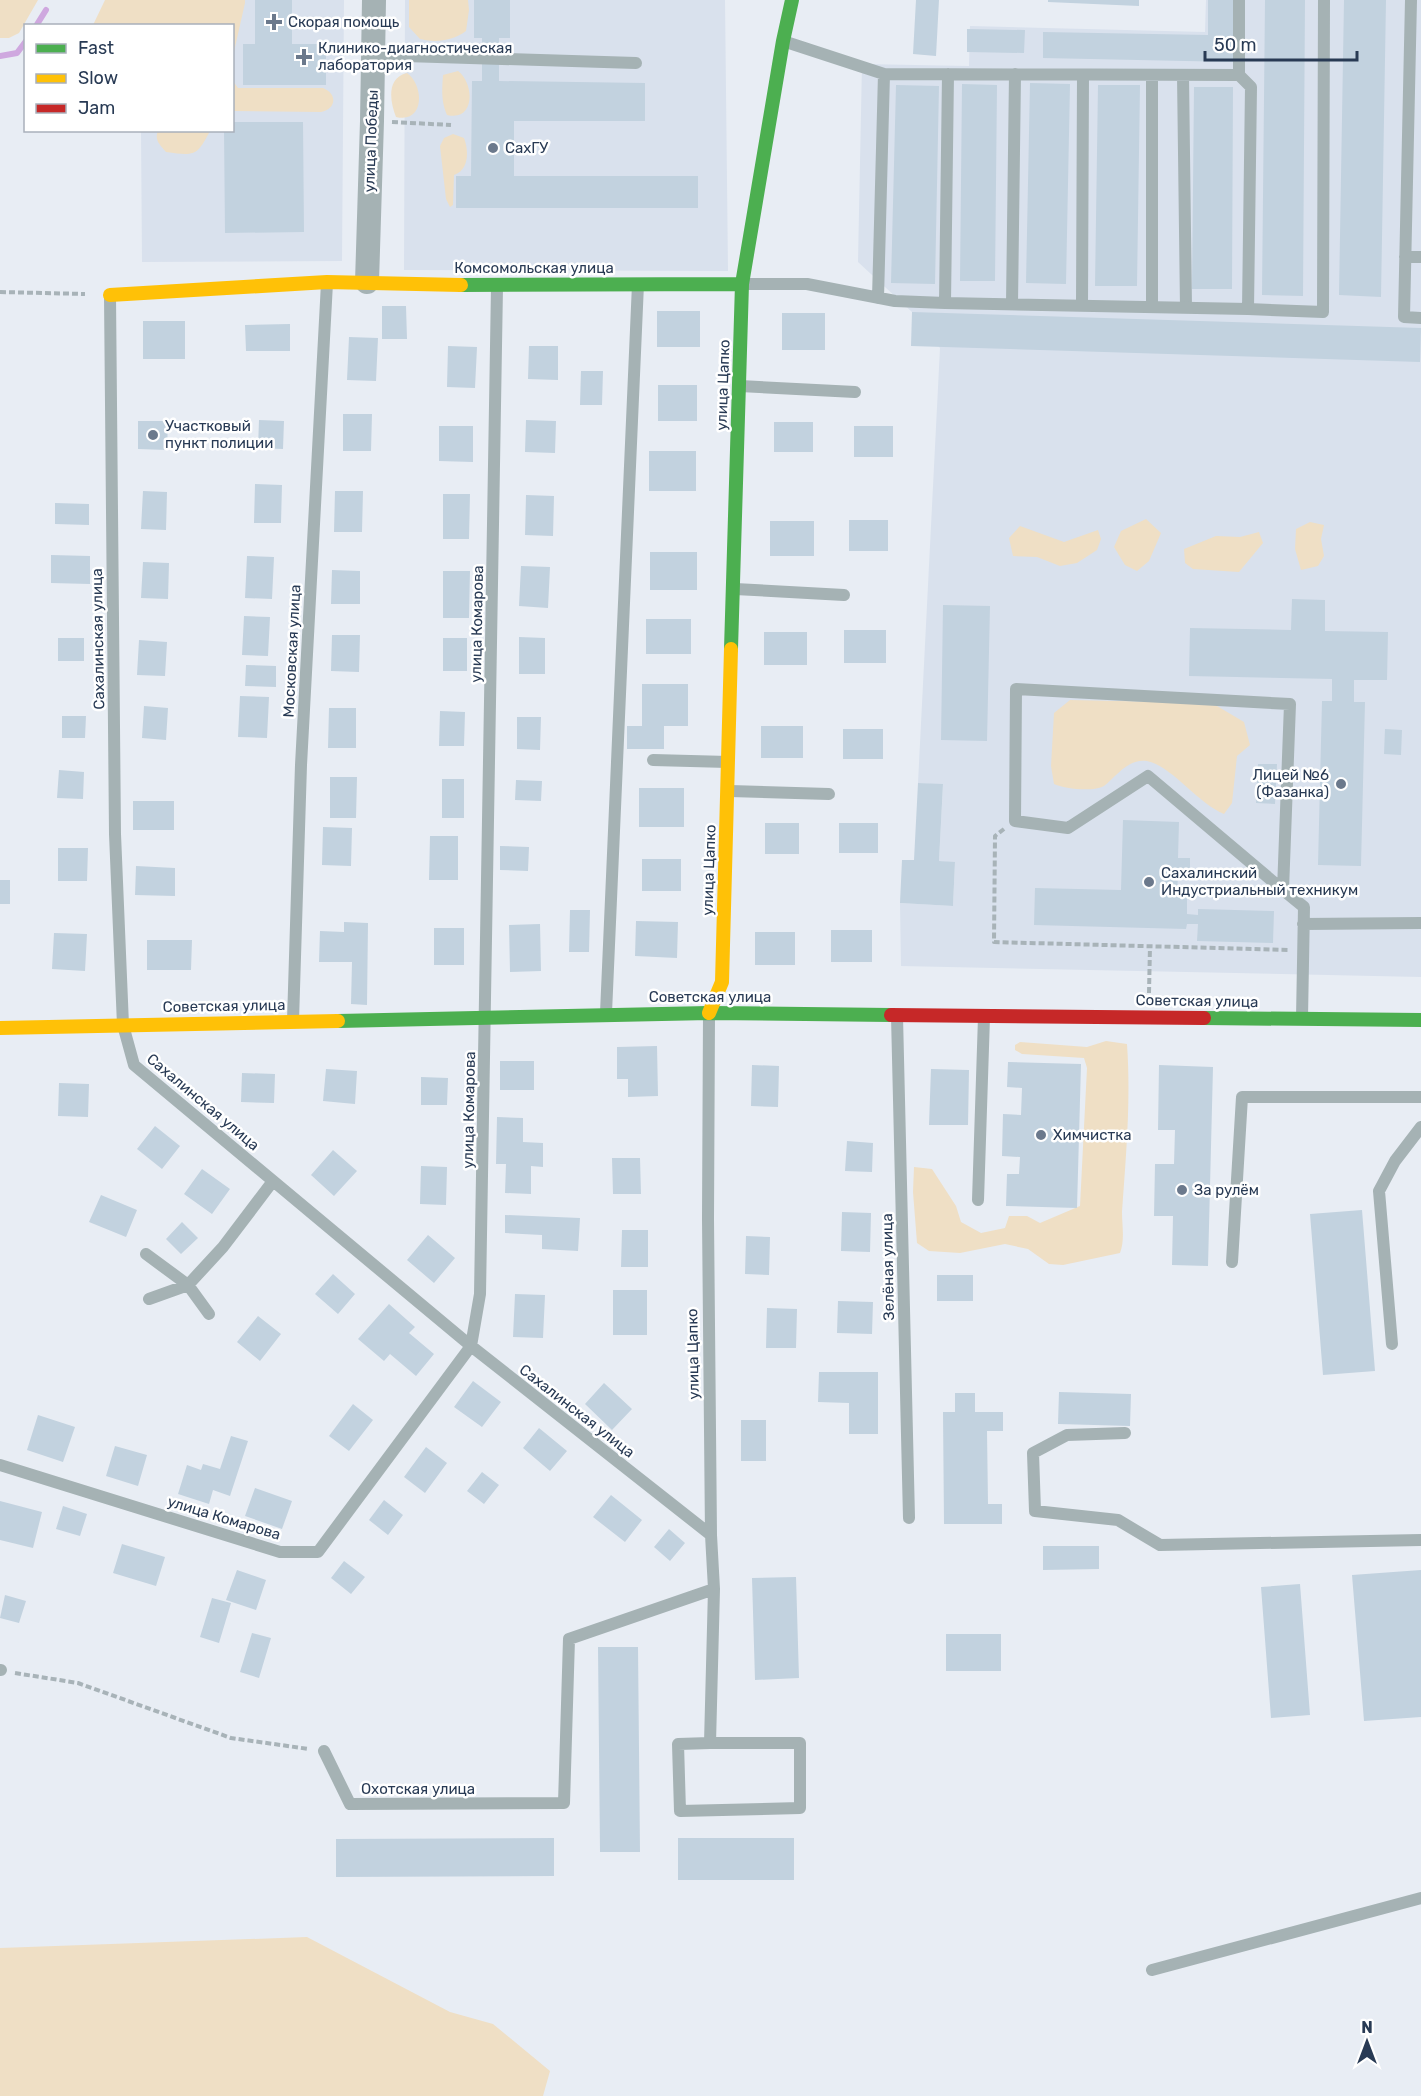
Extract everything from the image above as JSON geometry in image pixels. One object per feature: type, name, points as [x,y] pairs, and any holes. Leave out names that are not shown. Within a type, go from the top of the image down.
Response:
[{"type":"street","name":"улица Победы","points":[[367,282],[374,0]]},
{"type":"street","name":"улица Цапко","points":[[708,1013],[722,982],[742,284],[792,0]]},
{"type":"street","name":"Комсомольская улица","points":[[110,295],[327,282],[497,286],[638,283],[742,284]]},
{"type":"street","name":"Советская улица","points":[[0,1028],[708,1013],[1421,1020]]},
{"type":"lane","points":[[1239,0],[1239,75]]},
{"type":"lane","points":[[742,284],[807,284],[894,301],[1323,312],[1324,0]]},
{"type":"lane","points":[[1411,0],[1416,57],[1415,127],[1407,195],[1404,317],[1421,318]]},
{"type":"lane","points":[[783,41],[884,74],[1239,75],[1251,87],[1248,309]]},
{"type":"lane","points":[[373,55],[636,63]]},
{"type":"lane","points":[[878,298],[884,74]]},
{"type":"lane","points":[[945,303],[948,74]]},
{"type":"lane","points":[[1012,304],[1015,75]]},
{"type":"lane","points":[[1082,306],[1083,75]]},
{"type":"lane","points":[[1152,75],[1152,308]]},
{"type":"lane","points":[[1183,75],[1186,308]]},
{"type":"lane","points":[[1407,195],[1421,195]]},
{"type":"lane","points":[[1405,257],[1421,258]]},
{"type":"lane","name":"Московская улица","points":[[293,1021],[301,765],[327,282]]},
{"type":"lane","points":[[606,1015],[638,283]]},
{"type":"lane","name":"улица Комарова","points":[[0,1465],[280,1552],[318,1552],[471,1346],[480,1294],[497,286]]},
{"type":"lane","name":"Сахалинская улица","points":[[110,295],[115,834],[123,1025],[134,1065],[471,1346],[711,1535]]},
{"type":"lane","points":[[739,386],[855,393]]},
{"type":"lane","points":[[734,589],[844,594]]},
{"type":"lane","points":[[1283,890],[1290,704],[1016,689],[1015,821],[1068,828],[1148,776],[1283,890],[1304,907],[1302,1019]]},
{"type":"lane","points":[[653,760],[729,762]]},
{"type":"lane","points":[[729,790],[828,794]]},
{"type":"lane","points":[[1303,924],[1421,923]]},
{"type":"lane","name":"улица Цапко","points":[[708,1013],[711,1535],[714,1589],[710,1743]]},
{"type":"lane","name":"Зелёная улица","points":[[897,1015],[909,1518]]},
{"type":"lane","points":[[978,1200],[984,1016]]},
{"type":"lane","points":[[1232,1262],[1242,1097],[1421,1097]]},
{"type":"lane","points":[[1392,1344],[1379,1191],[1395,1161],[1421,1127]]},
{"type":"lane","points":[[148,1299],[188,1285],[223,1247],[273,1181]]},
{"type":"lane","points":[[146,1254],[188,1285],[209,1314]]},
{"type":"lane","points":[[1125,1433],[1067,1434],[1033,1453],[1035,1511],[1118,1520],[1160,1545],[1421,1540]]},
{"type":"lane","name":"Охотская улица","points":[[324,1751],[350,1804],[564,1803],[569,1639],[714,1589]]},
{"type":"lane","points":[[710,1743],[800,1743],[800,1808],[680,1811],[678,1744],[710,1743]]},
{"type":"lane","points":[[1152,1970],[1421,1898]]},
{"type":"path","points":[[372,121],[451,125]]},
{"type":"path","points":[[0,292],[110,295]]},
{"type":"path","points":[[1015,821],[995,836],[994,942],[1303,950]]},
{"type":"path","points":[[1149,997],[1150,946]]},
{"type":"path","points":[[1,1670],[78,1683],[231,1738],[324,1751]]},
{"type":"shaded area","points":[[0,0],[38,0],[19,33],[9,38],[0,38]]},
{"type":"shaded area","points":[[105,0],[245,0],[234,52],[234,24],[93,24]]},
{"type":"shaded area","points":[[140,0],[344,0],[342,261],[142,262],[141,132],[234,132],[234,24],[225,24]]},
{"type":"shaded area","points":[[405,0],[725,0],[728,271],[404,270]]},
{"type":"shaded area","points":[[409,0],[468,0],[466,31],[444,40],[420,39],[409,27]]},
{"type":"shaded area","points":[[1206,0],[1421,0],[1421,977],[901,966],[900,903],[953,906],[955,863],[939,861],[943,785],[918,783],[940,348],[912,312],[858,262],[862,64],[969,66],[970,26],[1205,32]]},
{"type":"shaded area","points":[[458,71],[464,77],[469,92],[467,108],[456,116],[447,115],[442,91],[443,75]]},
{"type":"shaded area","points":[[407,73],[417,86],[419,102],[417,110],[405,118],[396,117],[391,91],[396,80]]},
{"type":"shaded area","points":[[234,82],[238,88],[323,88],[331,94],[333,101],[330,108],[321,112],[234,111]]},
{"type":"shaded area","points":[[158,132],[209,132],[198,150],[189,154],[166,152],[157,140]]},
{"type":"shaded area","points":[[453,134],[464,138],[467,154],[463,169],[454,175],[453,205],[450,207],[446,199],[440,146],[444,138]]},
{"type":"shaded area","points":[[1146,519],[1161,533],[1149,561],[1137,571],[1125,565],[1114,547],[1121,531]]},
{"type":"shaded area","points":[[1310,522],[1324,525],[1321,539],[1324,556],[1318,566],[1301,570],[1295,549],[1296,529]]},
{"type":"shaded area","points":[[1020,526],[1064,542],[1098,530],[1101,539],[1097,550],[1077,563],[1060,566],[1037,557],[1013,556],[1009,538]]},
{"type":"shaded area","points":[[1259,532],[1263,543],[1239,572],[1193,569],[1185,563],[1184,549],[1216,536],[1240,537]]},
{"type":"shaded area","points":[[1070,700],[1212,703],[1244,722],[1250,745],[1237,756],[1232,803],[1224,814],[1204,802],[1166,770],[1147,761],[1128,765],[1099,788],[1079,789],[1054,784],[1051,766],[1054,713]]},
{"type":"shaded area","points":[[1106,1041],[1127,1044],[1128,1107],[1122,1212],[1123,1238],[1120,1253],[1063,1265],[1049,1264],[1028,1249],[1005,1244],[960,1253],[929,1251],[917,1243],[913,1192],[914,1167],[932,1169],[956,1206],[961,1222],[981,1233],[1005,1228],[1009,1216],[1027,1216],[1040,1223],[1080,1206],[1087,1068],[1084,1058],[1022,1054],[1015,1050],[1015,1045],[1020,1042],[1087,1047]]},
{"type":"shaded area","points":[[307,1937],[450,2012],[493,2024],[550,2071],[543,2096],[0,2096],[0,1948]]},
{"type":"building","name":"Скорая помощь","points":[[255,0],[292,0],[292,44],[326,44],[326,85],[243,85],[243,44],[255,44]]},
{"type":"building","name":"СахГУ","points":[[474,0],[510,0],[510,38],[499,38],[499,81],[645,83],[645,121],[514,121],[514,176],[698,176],[698,208],[456,208],[456,176],[471,176],[472,81],[482,81],[482,38],[474,38]]},
{"type":"building","points":[[916,0],[939,0],[936,56],[913,54]]},
{"type":"building","points":[[1048,0],[1139,0],[1139,6],[1048,2]]},
{"type":"building","points":[[1208,0],[1234,0],[1233,62],[1043,58],[1043,32],[1208,35]]},
{"type":"building","points":[[1265,0],[1305,0],[1303,296],[1262,295]]},
{"type":"building","points":[[1344,0],[1386,0],[1381,297],[1339,295]]},
{"type":"building","points":[[967,29],[1025,30],[1024,53],[967,52]]},
{"type":"building","points":[[1030,83],[1070,84],[1066,284],[1026,283]]},
{"type":"building","points":[[962,84],[997,85],[995,281],[960,281]]},
{"type":"building","points":[[896,85],[939,86],[935,284],[891,283]]},
{"type":"building","points":[[1098,85],[1140,85],[1137,286],[1095,286]]},
{"type":"building","points":[[1194,87],[1233,87],[1232,289],[1192,289]]},
{"type":"building","points":[[234,122],[303,122],[304,232],[225,233],[224,132],[234,132]]},
{"type":"building","points":[[382,306],[406,306],[407,339],[382,339]]},
{"type":"building","points":[[657,311],[700,311],[700,347],[657,347]]},
{"type":"building","points":[[912,312],[1421,328],[1420,362],[911,346]]},
{"type":"building","points":[[782,313],[825,313],[825,350],[782,350]]},
{"type":"building","points":[[143,321],[185,321],[185,359],[143,359]]},
{"type":"building","points":[[290,324],[290,351],[246,351],[245,325]]},
{"type":"building","points":[[349,337],[378,338],[376,381],[347,380]]},
{"type":"building","points":[[448,346],[477,347],[475,388],[447,387]]},
{"type":"building","points":[[529,346],[558,346],[558,380],[528,379]]},
{"type":"building","points":[[581,371],[603,371],[602,405],[580,405]]},
{"type":"building","points":[[658,385],[697,385],[697,421],[658,421]]},
{"type":"building","points":[[343,414],[372,414],[371,451],[343,451]]},
{"type":"building","points":[[259,420],[284,421],[283,449],[258,448]]},
{"type":"building","points":[[526,420],[556,421],[555,453],[525,452]]},
{"type":"building","name":"Участковый пункт полиции","points":[[138,421],[168,421],[167,450],[138,449]]},
{"type":"building","points":[[774,422],[813,422],[813,452],[774,452]]},
{"type":"building","points":[[439,426],[473,426],[473,462],[439,461]]},
{"type":"building","points":[[854,426],[893,426],[893,457],[854,457]]},
{"type":"building","points":[[649,451],[696,451],[696,491],[649,491]]},
{"type":"building","points":[[255,484],[282,485],[281,523],[254,523]]},
{"type":"building","points":[[143,491],[167,492],[166,530],[141,529]]},
{"type":"building","points":[[335,491],[363,491],[362,532],[334,532]]},
{"type":"building","points":[[443,494],[470,494],[469,539],[443,539]]},
{"type":"building","points":[[526,495],[554,496],[553,536],[525,535]]},
{"type":"building","points":[[55,503],[89,504],[89,525],[55,524]]},
{"type":"building","points":[[849,520],[888,520],[888,551],[849,551]]},
{"type":"building","points":[[770,521],[814,521],[814,556],[770,556]]},
{"type":"building","points":[[650,552],[697,552],[697,590],[650,590]]},
{"type":"building","points":[[51,555],[90,556],[90,584],[51,583]]},
{"type":"building","points":[[247,556],[274,557],[272,599],[245,598]]},
{"type":"building","points":[[143,562],[169,563],[168,599],[141,598]]},
{"type":"building","points":[[521,566],[550,567],[548,608],[519,606]]},
{"type":"building","points":[[332,570],[360,571],[360,604],[331,604]]},
{"type":"building","points":[[443,571],[470,571],[469,618],[443,618]]},
{"type":"building","name":"Лицей №6 (Фазанка)","points":[[1292,599],[1325,600],[1325,631],[1388,632],[1387,680],[1354,680],[1354,702],[1365,702],[1361,866],[1318,865],[1322,701],[1332,701],[1332,679],[1189,676],[1190,628],[1291,630]]},
{"type":"building","points":[[943,605],[990,606],[987,741],[941,740]]},
{"type":"building","points":[[244,616],[270,617],[268,656],[242,655]]},
{"type":"building","points":[[646,619],[691,619],[691,654],[646,654]]},
{"type":"building","points":[[844,630],[886,630],[886,663],[844,663]]},
{"type":"building","points":[[764,632],[807,632],[807,665],[764,665]]},
{"type":"building","points":[[332,635],[360,635],[359,672],[331,671]]},
{"type":"building","points":[[519,637],[545,638],[545,674],[519,674]]},
{"type":"building","points":[[58,638],[84,638],[84,661],[58,661]]},
{"type":"building","points":[[443,638],[467,638],[467,671],[443,671]]},
{"type":"building","points":[[139,640],[167,642],[165,676],[137,675]]},
{"type":"building","points":[[246,665],[276,666],[276,687],[245,686]]},
{"type":"building","points":[[642,684],[688,684],[688,726],[664,726],[664,749],[627,749],[627,726],[642,726]]},
{"type":"building","points":[[240,696],[269,697],[267,738],[238,737]]},
{"type":"building","points":[[144,706],[168,708],[166,740],[142,738]]},
{"type":"building","points":[[329,708],[356,708],[356,748],[328,748]]},
{"type":"building","points":[[440,711],[465,712],[464,746],[439,746]]},
{"type":"building","points":[[62,716],[86,716],[85,738],[62,738]]},
{"type":"building","points":[[517,717],[541,717],[540,750],[517,749]]},
{"type":"building","points":[[761,726],[803,726],[803,758],[761,758]]},
{"type":"building","points":[[843,729],[883,729],[883,759],[843,759]]},
{"type":"building","points":[[1385,729],[1402,730],[1401,755],[1384,754]]},
{"type":"building","points":[[1258,764],[1277,764],[1275,804],[1256,803]]},
{"type":"building","points":[[59,770],[84,772],[83,799],[57,798]]},
{"type":"building","points":[[330,777],[357,777],[356,818],[330,818]]},
{"type":"building","points":[[442,779],[464,779],[464,818],[442,818]]},
{"type":"building","points":[[516,780],[542,781],[541,801],[515,800]]},
{"type":"building","points":[[918,783],[943,784],[939,861],[955,862],[953,906],[900,903],[902,860],[914,860]]},
{"type":"building","points":[[639,788],[684,788],[684,827],[639,827]]},
{"type":"building","points":[[133,801],[174,801],[174,830],[133,830]]},
{"type":"building","name":"Сахалинский Индустриальный техникум","points":[[1123,820],[1179,822],[1178,858],[1190,858],[1190,877],[1178,877],[1177,891],[1187,892],[1187,914],[1198,915],[1198,909],[1274,911],[1273,943],[1197,941],[1198,924],[1187,924],[1186,929],[1034,925],[1035,888],[1121,890]]},
{"type":"building","points":[[765,823],[799,823],[799,854],[765,854]]},
{"type":"building","points":[[839,823],[878,823],[878,853],[839,853]]},
{"type":"building","points":[[323,827],[352,828],[351,866],[322,865]]},
{"type":"building","points":[[430,836],[458,836],[458,880],[429,880]]},
{"type":"building","points":[[500,846],[529,847],[528,871],[500,870]]},
{"type":"building","points":[[58,848],[88,848],[87,881],[58,881]]},
{"type":"building","points":[[642,859],[681,859],[681,891],[642,891]]},
{"type":"building","points":[[136,866],[175,868],[175,896],[135,895]]},
{"type":"building","points":[[0,880],[10,880],[10,904],[0,904]]},
{"type":"building","points":[[570,910],[590,910],[589,952],[569,952]]},
{"type":"building","points":[[636,921],[678,922],[677,958],[635,956]]},
{"type":"building","points":[[344,922],[368,923],[367,1005],[351,1004],[352,962],[319,962],[320,931],[344,932]]},
{"type":"building","points":[[540,924],[541,971],[510,972],[509,925]]},
{"type":"building","points":[[434,928],[464,928],[464,965],[434,965]]},
{"type":"building","points":[[831,930],[872,930],[872,962],[831,962]]},
{"type":"building","points":[[755,932],[795,932],[795,965],[755,965]]},
{"type":"building","points":[[54,933],[87,934],[85,971],[52,969]]},
{"type":"building","points":[[147,940],[192,940],[191,970],[147,970]]},
{"type":"building","points":[[657,1046],[658,1096],[628,1097],[628,1079],[617,1079],[617,1047]]},
{"type":"building","points":[[500,1061],[534,1061],[534,1090],[500,1090]]},
{"type":"building","name":"Химчистка","points":[[1008,1062],[1081,1064],[1077,1208],[1006,1206],[1007,1174],[1019,1174],[1020,1157],[1002,1156],[1003,1114],[1021,1115],[1022,1088],[1007,1087]]},
{"type":"building","points":[[752,1065],[779,1066],[778,1107],[751,1106]]},
{"type":"building","name":"За рулём","points":[[1159,1065],[1213,1067],[1208,1266],[1172,1265],[1173,1216],[1154,1216],[1155,1164],[1174,1164],[1175,1130],[1158,1130]]},
{"type":"building","points":[[326,1069],[357,1071],[355,1104],[323,1101]]},
{"type":"building","points":[[931,1069],[969,1070],[968,1125],[929,1125]]},
{"type":"building","points":[[242,1073],[275,1074],[274,1103],[241,1102]]},
{"type":"building","points":[[421,1077],[448,1078],[447,1105],[421,1105]]},
{"type":"building","points":[[59,1083],[89,1084],[88,1117],[58,1116]]},
{"type":"building","points":[[497,1117],[523,1118],[523,1142],[543,1143],[543,1167],[531,1166],[531,1194],[505,1193],[506,1164],[496,1164]]},
{"type":"building","points":[[155,1126],[180,1146],[162,1169],[137,1149]]},
{"type":"building","points":[[847,1141],[873,1143],[872,1172],[845,1171]]},
{"type":"building","points":[[333,1150],[357,1171],[334,1196],[311,1175]]},
{"type":"building","points":[[612,1158],[640,1158],[641,1194],[613,1194]]},
{"type":"building","points":[[421,1166],[447,1167],[446,1205],[420,1204]]},
{"type":"building","points":[[202,1169],[230,1189],[212,1214],[184,1194]]},
{"type":"building","points":[[101,1195],[137,1210],[126,1237],[89,1222]]},
{"type":"building","points":[[1362,1210],[1375,1371],[1323,1375],[1310,1214]]},
{"type":"building","points":[[842,1212],[871,1213],[870,1252],[841,1251]]},
{"type":"building","points":[[505,1215],[580,1218],[578,1251],[542,1249],[542,1235],[505,1233]]},
{"type":"building","points":[[182,1222],[198,1238],[181,1254],[166,1239]]},
{"type":"building","points":[[622,1230],[648,1230],[648,1267],[621,1267]]},
{"type":"building","points":[[428,1235],[455,1258],[434,1283],[407,1260]]},
{"type":"building","points":[[746,1236],[770,1237],[769,1275],[745,1274]]},
{"type":"building","points":[[333,1274],[355,1294],[338,1314],[315,1294]]},
{"type":"building","points":[[937,1275],[973,1275],[973,1301],[937,1301]]},
{"type":"building","points":[[613,1290],[647,1290],[647,1335],[613,1335]]},
{"type":"building","points":[[515,1294],[545,1295],[543,1338],[513,1337]]},
{"type":"building","points":[[838,1301],[873,1302],[872,1334],[837,1333]]},
{"type":"building","points":[[389,1304],[415,1327],[409,1333],[434,1354],[416,1376],[390,1354],[384,1361],[358,1339]]},
{"type":"building","points":[[767,1308],[797,1309],[796,1348],[766,1348]]},
{"type":"building","points":[[258,1316],[281,1334],[260,1361],[237,1342]]},
{"type":"building","points":[[819,1372],[878,1372],[878,1434],[849,1434],[849,1403],[818,1402]]},
{"type":"building","points":[[473,1381],[501,1402],[482,1427],[454,1407]]},
{"type":"building","points":[[604,1383],[632,1409],[612,1430],[585,1404]]},
{"type":"building","points":[[1059,1392],[1131,1394],[1130,1426],[1058,1424]]},
{"type":"building","points":[[955,1393],[975,1393],[975,1412],[1003,1412],[1003,1431],[987,1431],[988,1504],[1002,1504],[1002,1524],[944,1524],[943,1412],[955,1412]]},
{"type":"building","points":[[353,1404],[373,1420],[349,1451],[329,1436]]},
{"type":"building","points":[[38,1415],[75,1427],[63,1462],[27,1450]]},
{"type":"building","points":[[741,1420],[766,1420],[766,1461],[741,1461]]},
{"type":"building","points":[[539,1428],[567,1451],[550,1471],[523,1448]]},
{"type":"building","points":[[231,1436],[248,1441],[230,1496],[213,1490],[209,1504],[178,1494],[187,1465],[201,1470],[203,1464],[220,1469]]},
{"type":"building","points":[[115,1446],[147,1455],[138,1486],[106,1476]]},
{"type":"building","points":[[426,1447],[447,1463],[425,1493],[404,1477]]},
{"type":"building","points":[[482,1472],[499,1485],[484,1504],[467,1491]]},
{"type":"building","points":[[255,1488],[292,1501],[282,1529],[245,1516]]},
{"type":"building","points":[[611,1495],[642,1520],[625,1542],[593,1517]]},
{"type":"building","points":[[384,1500],[403,1515],[388,1535],[369,1520]]},
{"type":"building","points":[[0,1501],[42,1512],[33,1548],[0,1540]]},
{"type":"building","points":[[63,1506],[87,1514],[80,1536],[56,1529]]},
{"type":"building","points":[[669,1529],[685,1543],[670,1561],[654,1547]]},
{"type":"building","points":[[122,1544],[165,1557],[156,1586],[113,1573]]},
{"type":"building","points":[[1043,1546],[1099,1546],[1099,1569],[1043,1570]]},
{"type":"building","points":[[344,1561],[365,1577],[351,1594],[331,1578]]},
{"type":"building","points":[[237,1570],[266,1580],[256,1610],[226,1600]]},
{"type":"building","points":[[1421,1570],[1421,1717],[1364,1721],[1352,1575]]},
{"type":"building","points":[[796,1577],[799,1678],[755,1680],[752,1578]]},
{"type":"building","points":[[1300,1584],[1310,1715],[1271,1718],[1261,1587]]},
{"type":"building","points":[[5,1595],[26,1601],[19,1623],[0,1618]]},
{"type":"building","points":[[212,1598],[231,1603],[219,1643],[200,1637]]},
{"type":"building","points":[[252,1633],[271,1638],[259,1678],[240,1672]]},
{"type":"building","points":[[946,1634],[1001,1634],[1001,1671],[946,1671]]},
{"type":"building","points":[[598,1647],[638,1647],[640,1852],[600,1852]]},
{"type":"building","points":[[554,1838],[554,1876],[336,1877],[336,1839]]},
{"type":"building","points":[[678,1838],[794,1838],[794,1880],[678,1880]]},
{"type":"waterway","points":[[37,24],[46,10]]},
{"type":"waterway","points":[[0,56],[17,53],[24,44]]},
{"type":"traffic: fast","points":[[731,649],[742,284],[792,0]]},
{"type":"traffic: fast","points":[[461,285],[742,284]]},
{"type":"traffic: fast","points":[[338,1021],[709,1013],[891,1015]]},
{"type":"traffic: fast","points":[[1204,1018],[1421,1020]]},
{"type":"traffic: slow","points":[[110,295],[327,282],[461,285]]},
{"type":"traffic: slow","points":[[709,1013],[722,982],[731,649]]},
{"type":"traffic: slow","points":[[0,1028],[338,1021]]},
{"type":"traffic: jam","points":[[891,1015],[1204,1018]]},
{"type":"place","name":"Скорая помощь","points":[[274,22]]},
{"type":"place","name":"Клинико-диагностическая лаборатория","points":[[304,57]]},
{"type":"place","name":"СахГУ","points":[[493,148]]},
{"type":"place","name":"Участковый пункт полиции","points":[[153,435]]},
{"type":"place","name":"Лицей №6 (Фазанка)","points":[[1341,784]]},
{"type":"place","name":"Сахалинский Индустриальный техникум","points":[[1149,882]]},
{"type":"place","name":"Химчистка","points":[[1041,1135]]},
{"type":"place","name":"За рулём","points":[[1182,1190]]}]
